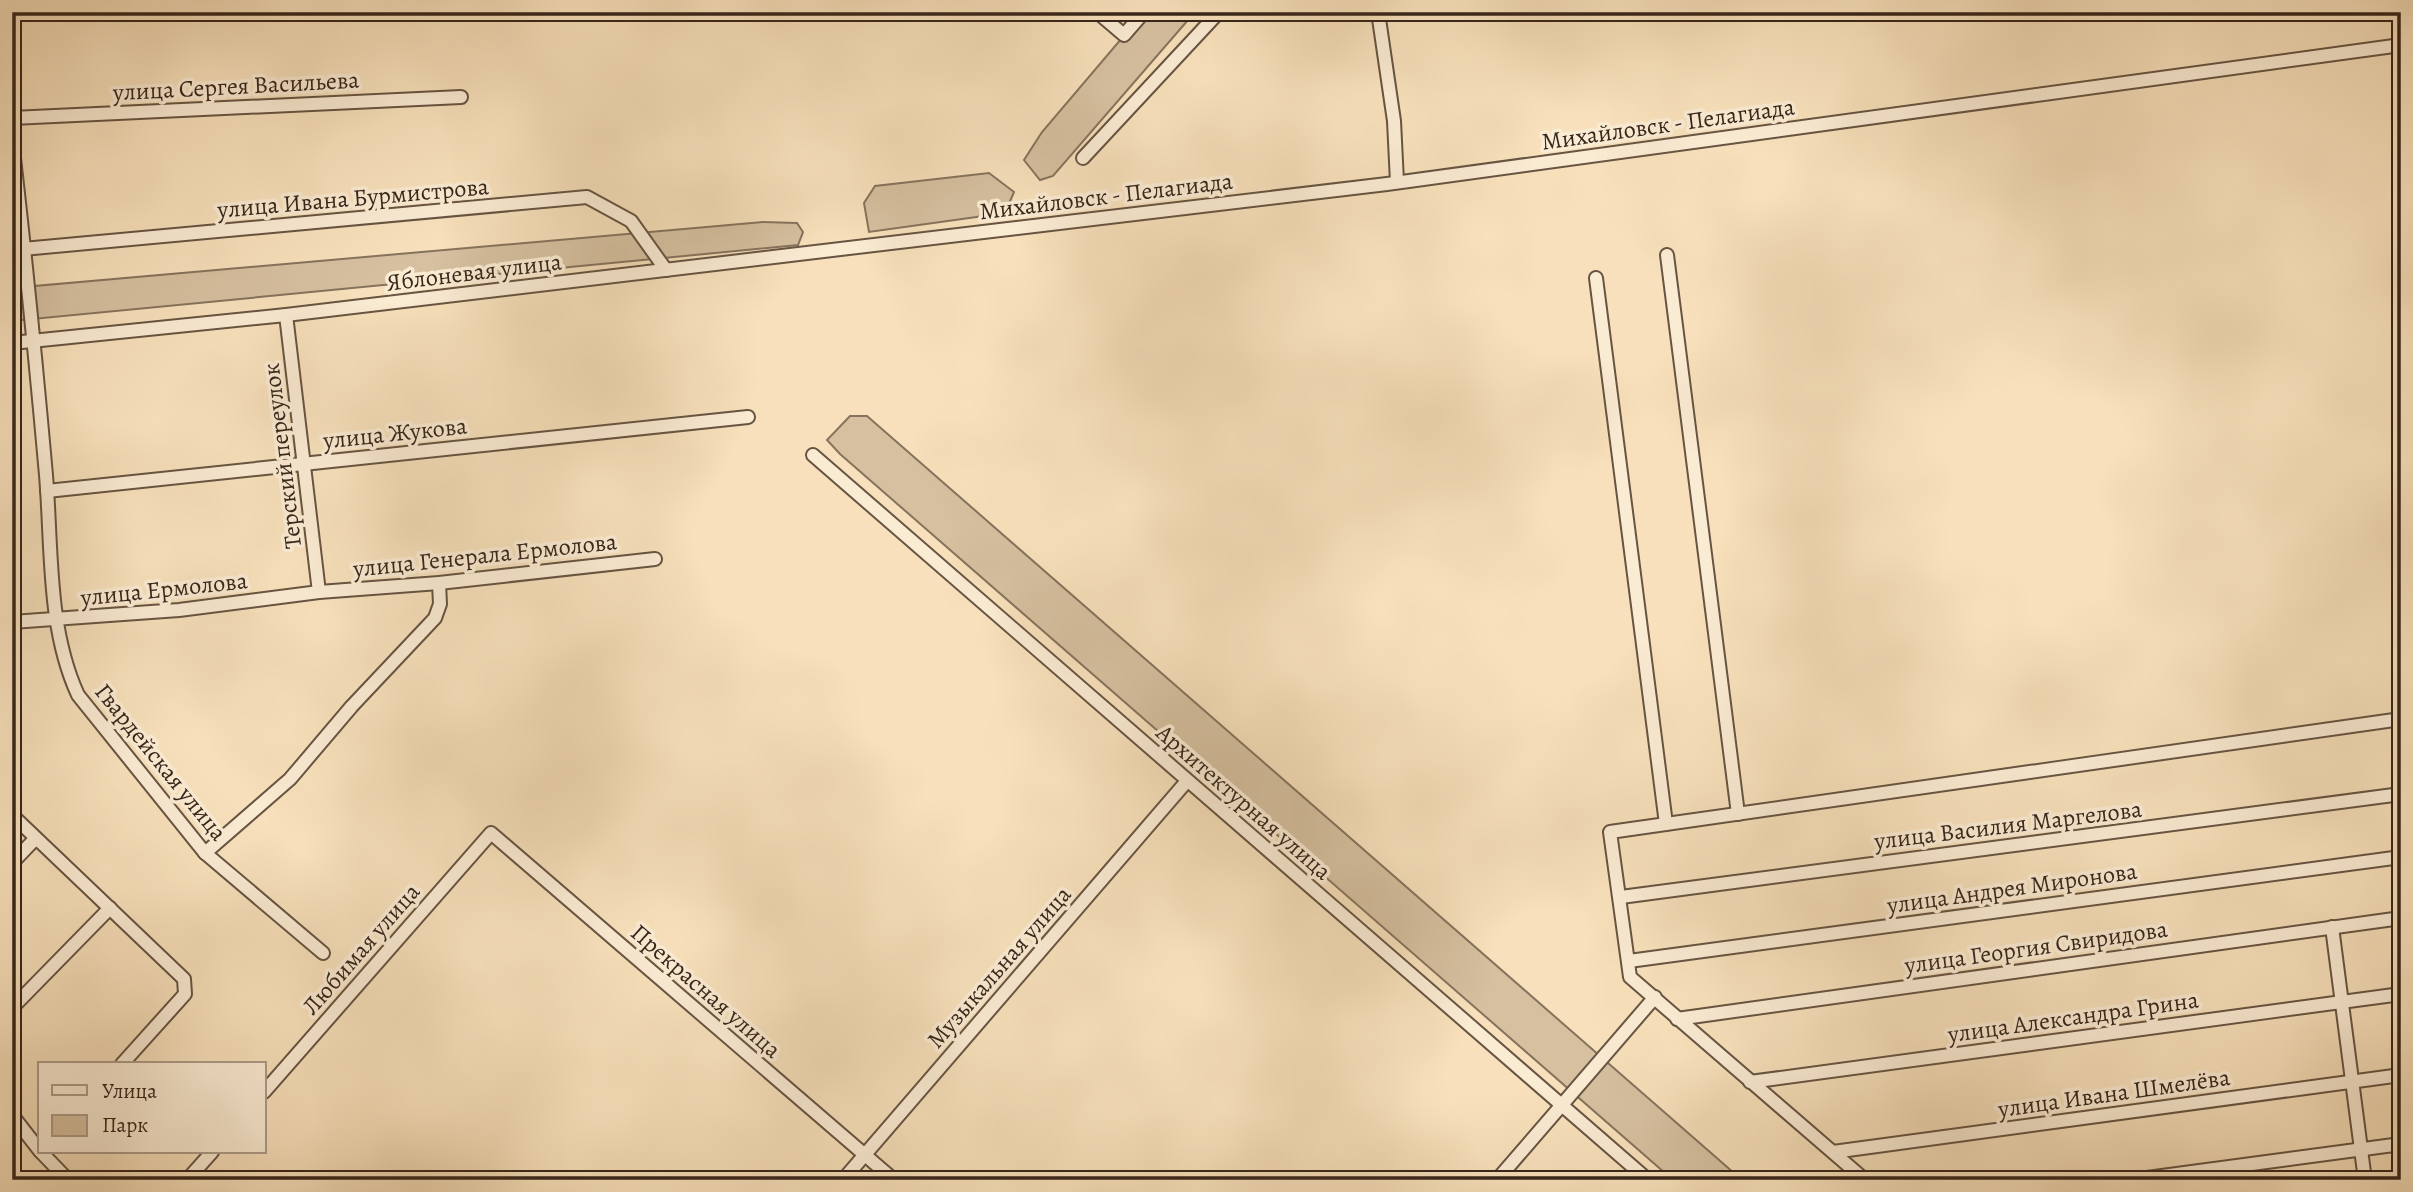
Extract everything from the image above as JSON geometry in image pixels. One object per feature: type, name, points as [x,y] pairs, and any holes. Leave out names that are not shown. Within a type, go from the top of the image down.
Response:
[{"type":"street","points":[[1097,12],[1124,36],[1144,12]]},
{"type":"street","points":[[1083,158],[1219,12]]},
{"type":"street","points":[[1378,12],[1394,121],[1398,182]]},
{"type":"street","name":"Михайловск - Пелагиада","points":[[941,237],[1398,182],[2401,45]]},
{"type":"street","name":"улица Сергея Васильева","points":[[12,118],[461,97]]},
{"type":"street","name":"Гвардейская улица","points":[[12,141],[18,250],[34,340],[56,619],[64,660],[78,695],[205,853],[324,953]]},
{"type":"street","name":"улица Ивана Бурмистрова","points":[[18,250],[587,197],[631,221],[666,270]]},
{"type":"street","name":"Яблоневая улица","points":[[12,343],[286,316],[941,237]]},
{"type":"street","points":[[1667,254],[1738,814]]},
{"type":"street","points":[[1596,278],[1666,824]]},
{"type":"street","name":"Терский переулок","points":[[286,316],[319,592]]},
{"type":"street","name":"улица Жукова","points":[[47,491],[748,417]]},
{"type":"street","name":"Архитектурная улица","points":[[813,455],[1648,1180]]},
{"type":"street","name":"улица Генерала Ермолова","points":[[319,592],[439,583],[655,559]]},
{"type":"street","points":[[205,853],[290,779],[352,706],[435,618],[440,604],[439,583]]},
{"type":"street","name":"улица Ермолова","points":[[12,622],[76,620],[319,592]]},
{"type":"street","points":[[1865,1180],[1630,977],[1610,832],[2401,719]]},
{"type":"street","name":"Музыкальная улица","points":[[843,1180],[1187,781]]},
{"type":"street","name":"улица Василия Маргелова","points":[[1621,897],[2401,794]]},
{"type":"street","points":[[12,814],[35,839],[184,979],[187,988],[185,994],[124,1062]]},
{"type":"street","name":"Прекрасная улица","points":[[491,833],[894,1180]]},
{"type":"street","name":"Любимая улица","points":[[266,1090],[491,833]]},
{"type":"street","points":[[12,863],[35,839]]},
{"type":"street","name":"улица Андрея Миронова","points":[[1629,961],[2401,857]]},
{"type":"street","points":[[12,1007],[110,908]]},
{"type":"street","name":"улица Георгия Свиридова","points":[[1677,1018],[2401,918]]},
{"type":"street","points":[[2332,927],[2365,1180]]},
{"type":"street","name":"улица Александра Грина","points":[[1750,1082],[2401,994]]},
{"type":"street","points":[[1500,1179],[1655,997]]},
{"type":"street","name":"улица Ивана Шмелёва","points":[[1833,1152],[2401,1075]]},
{"type":"street","points":[[12,1115],[38,1147]]},
{"type":"street","points":[[2132,1180],[2401,1144]]},
{"type":"street","points":[[44,1154],[68,1180]]},
{"type":"street","points":[[187,1180],[210,1154]]},
{"type":"green space","points":[[1144,12],[1195,12],[1053,176],[1040,180],[1024,160],[1042,132]]},
{"type":"green space","points":[[989,173],[1014,192],[1005,213],[869,232],[864,203],[875,186]]},
{"type":"green space","points":[[763,222],[797,223],[803,232],[798,245],[12,321],[12,288]]},
{"type":"green space","points":[[850,416],[867,416],[1742,1180],[1673,1180],[840,454],[827,440]]}]
